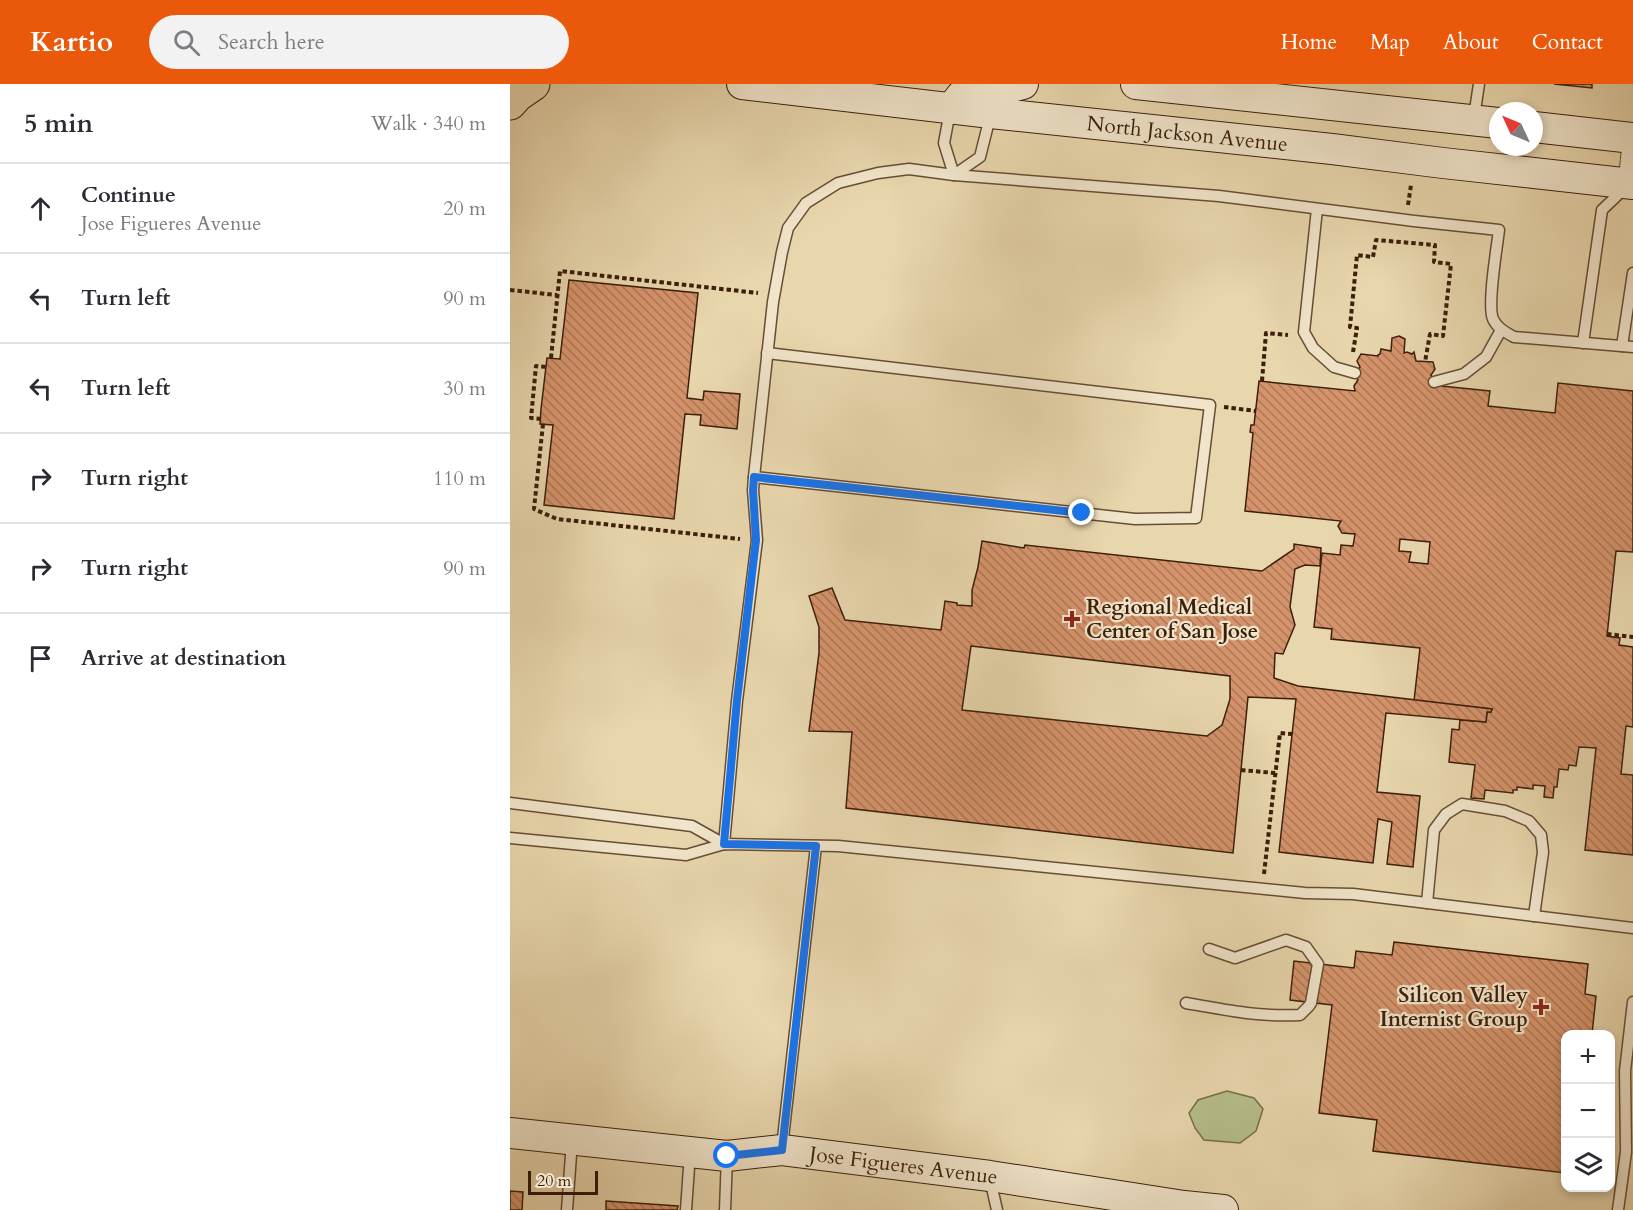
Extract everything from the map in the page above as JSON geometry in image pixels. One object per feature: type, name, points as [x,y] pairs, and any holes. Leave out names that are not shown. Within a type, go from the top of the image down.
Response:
[{"type":"main road","points":[[510,103],[533,84]]},
{"type":"main road","name":"North Jackson Avenue","points":[[742,84],[951,109],[1332,149],[1632,189]]},
{"type":"main road","points":[[951,109],[961,96],[972,90],[995,91],[1023,84]]},
{"type":"main road","name":"North Jackson Avenue","points":[[1136,84],[1328,94],[1486,122]]},
{"type":"main road","points":[[1543,128],[1633,138]]},
{"type":"main road","name":"Jose Figueres Avenue","points":[[510,1133],[727,1156],[782,1150],[990,1176],[1184,1208],[1223,1210]]},
{"type":"street","points":[[1632,189],[1633,143]]},
{"type":"lane","points":[[1479,84],[1486,122]]},
{"type":"lane","points":[[951,109],[944,143],[954,175]]},
{"type":"lane","points":[[954,175],[980,157],[991,113]]},
{"type":"lane","points":[[724,844],[756,540],[753,490],[773,302],[788,228],[806,203],[838,183],[878,172],[909,169],[954,175],[1219,196],[1499,230],[1491,301],[1492,318],[1501,330],[1514,337],[1628,347],[1633,273]]},
{"type":"lane","points":[[1583,343],[1602,210],[1632,189]]},
{"type":"lane","points":[[1317,209],[1304,332],[1313,348],[1334,367],[1355,373]]},
{"type":"lane","points":[[1434,382],[1464,374],[1486,357],[1501,330]]},
{"type":"lane","points":[[754,477],[1135,519],[1196,518],[1209,405],[767,353]]},
{"type":"lane","points":[[510,803],[692,826],[724,844]]},
{"type":"lane","points":[[1427,903],[1434,830],[1446,814],[1462,804],[1505,811],[1529,821],[1541,835],[1544,852],[1534,916]]},
{"type":"lane","points":[[510,838],[686,855],[724,844],[849,847],[1305,893],[1353,894],[1633,928]]},
{"type":"lane","points":[[782,1150],[816,846]]},
{"type":"lane","points":[[1186,1003],[1249,1014],[1281,1016],[1300,1015],[1309,1006],[1318,964],[1306,947],[1286,940],[1235,958],[1209,949]]},
{"type":"lane","points":[[1618,1210],[1626,1152],[1625,1071],[1633,1002]]},
{"type":"lane","points":[[567,1210],[572,1139]]},
{"type":"lane","points":[[686,1210],[690,1152]]},
{"type":"lane","points":[[725,1210],[727,1156]]},
{"type":"lane","points":[[990,1176],[997,1210]]},
{"type":"path","points":[[1407,213],[1411,185]]},
{"type":"path","points":[[1353,352],[1358,328],[1350,327],[1357,255],[1373,257],[1376,240],[1435,245],[1434,262],[1451,264],[1443,336],[1430,334],[1425,362]]},
{"type":"path","points":[[551,358],[560,271],[764,294]]},
{"type":"path","points":[[510,290],[557,295]]},
{"type":"path","points":[[1262,381],[1266,333],[1289,335]]},
{"type":"path","points":[[541,418],[531,418],[536,366],[547,367]]},
{"type":"path","points":[[1209,405],[1256,411]]},
{"type":"path","points":[[543,424],[534,509],[557,519],[744,540]]},
{"type":"path","points":[[1607,634],[1633,637]]},
{"type":"path","points":[[1263,881],[1280,733],[1292,734]]},
{"type":"path","points":[[1241,770],[1275,773]]},
{"type":"green space","points":[[1227,1091],[1254,1098],[1263,1109],[1256,1131],[1240,1143],[1204,1140],[1195,1128],[1189,1113],[1198,1100]]},
{"type":"building","points":[[1554,84],[1592,84],[1592,88]]},
{"type":"building","points":[[569,280],[698,293],[687,398],[703,400],[704,391],[740,394],[737,429],[700,425],[701,415],[685,414],[674,519],[544,505],[553,425],[540,424],[541,409],[547,358],[560,359]]},
{"type":"building","points":[[1399,336],[1405,339],[1404,353],[1414,352],[1416,361],[1433,362],[1435,369],[1431,375],[1434,382],[1431,385],[1490,391],[1488,406],[1555,413],[1558,383],[1633,391],[1633,552],[1616,551],[1607,636],[1620,638],[1619,645],[1633,647],[1633,727],[1626,726],[1621,774],[1633,775],[1633,855],[1585,850],[1596,748],[1579,747],[1576,766],[1569,765],[1568,770],[1559,769],[1553,798],[1544,797],[1545,786],[1533,785],[1533,789],[1517,787],[1513,793],[1485,790],[1484,799],[1471,798],[1475,765],[1449,762],[1452,729],[1459,730],[1460,720],[1486,722],[1487,712],[1491,712],[1492,709],[1414,701],[1420,648],[1331,639],[1332,629],[1314,627],[1322,553],[1340,555],[1341,545],[1353,546],[1355,534],[1342,533],[1338,526],[1341,521],[1245,511],[1253,433],[1250,432],[1251,425],[1254,425],[1259,381],[1355,391],[1354,386],[1358,380],[1355,373],[1360,367],[1357,361],[1361,354],[1378,356],[1381,349],[1391,351],[1392,338]],"holes":[[[1400,539],[1430,542],[1428,564],[1409,562],[1411,552],[1399,551]]]},
{"type":"building","points":[[982,541],[1024,548],[1025,545],[1262,571],[1294,549],[1294,544],[1321,548],[1320,566],[1305,565],[1295,569],[1290,607],[1295,625],[1283,654],[1275,653],[1274,678],[1298,686],[1492,709],[1491,712],[1487,712],[1486,722],[1386,713],[1377,792],[1420,796],[1413,867],[1387,864],[1392,822],[1378,819],[1373,863],[1279,852],[1296,699],[1248,697],[1233,853],[846,808],[852,732],[809,731],[819,653],[819,627],[809,596],[832,588],[845,620],[941,630],[945,601],[972,606],[972,590]],"holes":[[[971,646],[1230,676],[1230,699],[1222,725],[1207,736],[962,710]]]},
{"type":"building","points":[[1394,942],[1588,964],[1585,994],[1596,996],[1592,1030],[1561,1030],[1561,1172],[1373,1151],[1377,1120],[1319,1113],[1332,1005],[1290,1000],[1294,961],[1354,968],[1356,951],[1392,955]]},
{"type":"building","points":[[510,1191],[523,1192],[522,1210],[510,1210]]},
{"type":"building","points":[[606,1201],[678,1206],[677,1210],[606,1210]]},
{"type":"place","name":"Regional Medical Center of San Jose","points":[[1072,619]]},
{"type":"place","name":"Silicon Valley Internist Group","points":[[1541,1007]]},
{"type":"route","points":[[727,1156],[782,1150],[816,846],[724,844],[737,700],[756,540],[754,477],[1082,513]]}]
